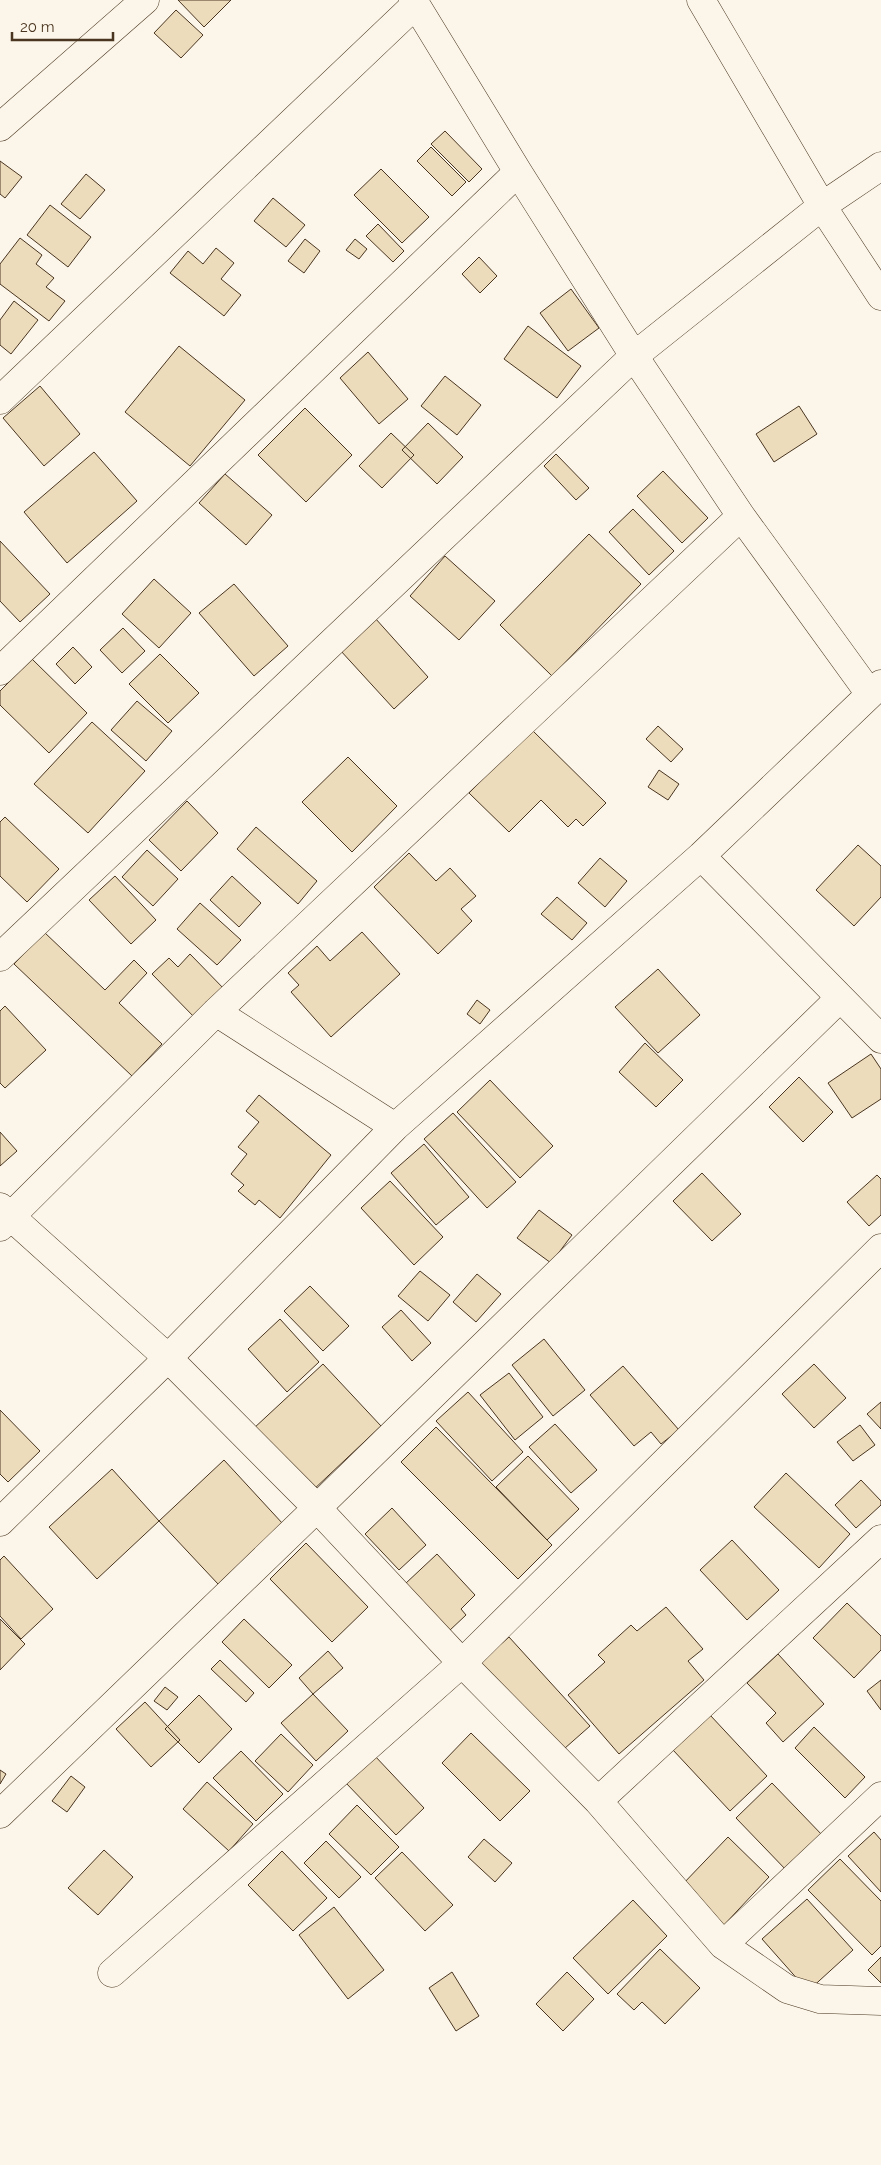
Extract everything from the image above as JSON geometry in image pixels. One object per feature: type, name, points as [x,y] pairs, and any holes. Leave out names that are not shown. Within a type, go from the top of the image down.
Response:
[{"type":"street","points":[[0,127],[145,0]]},
{"type":"street","points":[[701,0],[822,206],[881,296]]},
{"type":"street","points":[[0,400],[414,3],[634,356],[741,516],[876,689],[702,856],[395,1127],[168,1358],[0,1522]]},
{"type":"street","points":[[0,957],[634,356],[822,206],[881,166]]},
{"type":"street","points":[[0,671],[518,172]]},
{"type":"street","points":[[741,516],[216,1012],[4,1217],[168,1358],[317,1508],[462,1663],[598,1801],[723,1945],[787,1989],[820,1999],[881,2001]]},
{"type":"street","points":[[702,856],[839,999],[881,1039]]},
{"type":"street","points":[[0,1814],[839,999]]},
{"type":"street","points":[[216,1012],[395,1127]]},
{"type":"street","points":[[112,1973],[462,1663],[881,1248]]},
{"type":"street","points":[[598,1801],[881,1539]]},
{"type":"street","points":[[723,1945],[881,1796]]},
{"type":"building","points":[[178,0],[231,0],[204,27]]},
{"type":"building","points":[[176,10],[203,35],[181,58],[154,33]]},
{"type":"building","points":[[445,131],[482,169],[469,182],[431,144]]},
{"type":"building","points":[[431,147],[466,182],[452,196],[417,161]]},
{"type":"building","points":[[0,161],[22,177],[5,198],[0,194]]},
{"type":"building","points":[[381,169],[429,217],[402,243],[354,195]]},
{"type":"building","points":[[86,174],[105,190],[80,219],[61,204]]},
{"type":"building","points":[[273,198],[305,225],[286,247],[254,221]]},
{"type":"building","points":[[50,205],[91,237],[68,267],[27,235]]},
{"type":"building","points":[[378,224],[404,251],[393,262],[366,236]]},
{"type":"building","points":[[20,238],[42,255],[36,264],[54,278],[46,287],[65,301],[49,321],[0,284],[0,264]]},
{"type":"building","points":[[305,239],[320,251],[304,273],[288,261]]},
{"type":"building","points":[[355,239],[367,249],[359,259],[346,250]]},
{"type":"building","points":[[216,248],[234,263],[221,279],[241,295],[224,316],[170,273],[188,251],[203,264]]},
{"type":"building","points":[[479,257],[497,276],[480,293],[462,274]]},
{"type":"building","points":[[571,289],[599,328],[568,351],[540,313]]},
{"type":"building","points":[[14,301],[38,320],[11,354],[0,345],[0,320]]},
{"type":"building","points":[[528,326],[581,366],[557,398],[504,359]]},
{"type":"building","points":[[179,346],[245,400],[190,466],[125,412]]},
{"type":"building","points":[[368,352],[408,399],[379,424],[340,378]]},
{"type":"building","points":[[445,376],[481,405],[457,435],[421,406]]},
{"type":"building","points":[[40,386],[80,434],[44,466],[3,418]]},
{"type":"building","points":[[799,406],[817,434],[774,462],[756,434]]},
{"type":"building","points":[[305,408],[352,455],[306,502],[258,455]]},
{"type":"building","points":[[428,423],[463,457],[437,484],[402,450]]},
{"type":"building","points":[[391,433],[414,455],[382,488],[359,466]]},
{"type":"building","points":[[94,452],[137,501],[67,563],[24,512]]},
{"type":"building","points":[[556,454],[589,488],[576,500],[544,466]]},
{"type":"building","points":[[663,471],[708,518],[682,543],[637,496]]},
{"type":"building","points":[[225,474],[272,515],[246,545],[199,503]]},
{"type":"building","points":[[633,509],[674,551],[649,575],[609,532]]},
{"type":"building","points":[[589,534],[641,584],[552,676],[500,625]]},
{"type":"building","points":[[0,541],[50,594],[20,622],[0,601]]},
{"type":"building","points":[[445,556],[495,601],[459,640],[410,596]]},
{"type":"building","points":[[154,579],[191,613],[159,648],[122,614]]},
{"type":"building","points":[[234,584],[288,646],[254,676],[199,613]]},
{"type":"building","points":[[375,618],[428,677],[394,709],[340,650]]},
{"type":"building","points":[[123,628],[145,651],[122,673],[100,650]]},
{"type":"building","points":[[73,647],[92,667],[75,684],[56,664]]},
{"type":"building","points":[[160,654],[199,693],[168,723],[129,684]]},
{"type":"building","points":[[32,659],[87,713],[49,753],[0,705],[0,691]]},
{"type":"building","points":[[137,701],[172,731],[146,761],[111,730]]},
{"type":"building","points":[[92,722],[145,771],[88,833],[34,784]]},
{"type":"building","points":[[658,726],[683,749],[671,762],[646,739]]},
{"type":"building","points":[[532,730],[606,803],[583,826],[576,819],[568,827],[541,800],[509,832],[469,793]]},
{"type":"building","points":[[348,757],[397,806],[352,852],[302,802]]},
{"type":"building","points":[[659,770],[679,784],[668,800],[648,787]]},
{"type":"building","points":[[187,801],[218,833],[181,871],[149,840]]},
{"type":"building","points":[[5,817],[59,869],[27,902],[0,876],[0,822]]},
{"type":"building","points":[[256,827],[317,881],[298,904],[237,849]]},
{"type":"building","points":[[858,845],[881,866],[881,897],[854,926],[816,890]]},
{"type":"building","points":[[147,850],[178,879],[153,906],[122,877]]},
{"type":"building","points":[[409,853],[436,881],[450,868],[476,896],[461,909],[472,921],[438,954],[374,887]]},
{"type":"building","points":[[600,858],[627,881],[605,907],[578,883]]},
{"type":"building","points":[[115,876],[156,920],[131,944],[89,900]]},
{"type":"building","points":[[232,876],[261,903],[239,927],[210,900]]},
{"type":"building","points":[[557,897],[587,923],[572,940],[541,914]]},
{"type":"building","points":[[200,903],[241,940],[217,965],[177,929]]},
{"type":"building","points":[[44,932],[105,990],[134,960],[147,973],[119,1003],[162,1044],[132,1076],[14,964]]},
{"type":"building","points":[[362,932],[400,974],[331,1037],[291,992],[299,985],[288,973],[317,946],[330,961]]},
{"type":"building","points":[[190,954],[227,992],[198,1021],[152,974],[169,958],[178,967]]},
{"type":"building","points":[[658,969],[700,1015],[658,1053],[615,1007]]},
{"type":"building","points":[[477,1000],[490,1010],[480,1024],[467,1014]]},
{"type":"building","points":[[5,1006],[46,1050],[5,1088],[0,1083],[0,1011]]},
{"type":"building","points":[[645,1043],[683,1080],[656,1107],[619,1072]]},
{"type":"building","points":[[871,1054],[881,1069],[881,1099],[852,1118],[828,1083]]},
{"type":"building","points":[[799,1077],[833,1112],[803,1142],[769,1107]]},
{"type":"building","points":[[490,1080],[553,1146],[520,1178],[457,1112]]},
{"type":"building","points":[[259,1095],[331,1155],[280,1218],[259,1200],[255,1205],[238,1191],[244,1185],[231,1174],[247,1154],[238,1147],[259,1122],[246,1111]]},
{"type":"building","points":[[453,1113],[516,1182],[487,1208],[424,1139]]},
{"type":"building","points":[[0,1132],[17,1151],[0,1166]]},
{"type":"building","points":[[424,1144],[469,1197],[436,1225],[391,1173]]},
{"type":"building","points":[[702,1173],[741,1214],[712,1241],[673,1201]]},
{"type":"building","points":[[877,1175],[881,1179],[881,1215],[869,1226],[847,1202]]},
{"type":"building","points":[[390,1181],[443,1237],[414,1265],[361,1208]]},
{"type":"building","points":[[539,1210],[572,1235],[551,1263],[517,1238]]},
{"type":"building","points":[[420,1271],[450,1295],[428,1321],[398,1296]]},
{"type":"building","points":[[477,1274],[501,1294],[476,1322],[453,1302]]},
{"type":"building","points":[[310,1286],[349,1326],[323,1351],[284,1311]]},
{"type":"building","points":[[401,1310],[431,1343],[412,1361],[382,1327]]},
{"type":"building","points":[[280,1319],[319,1362],[287,1392],[248,1349]]},
{"type":"building","points":[[544,1339],[585,1390],[553,1416],[512,1365]]},
{"type":"building","points":[[323,1364],[381,1426],[311,1492],[253,1429]]},
{"type":"building","points":[[814,1364],[846,1398],[814,1428],[782,1394]]},
{"type":"building","points":[[623,1366],[679,1430],[661,1444],[651,1432],[634,1446],[590,1395]]},
{"type":"building","points":[[509,1373],[543,1417],[515,1440],[480,1395]]},
{"type":"building","points":[[468,1392],[523,1452],[492,1481],[436,1421]]},
{"type":"building","points":[[881,1402],[881,1429],[867,1414]]},
{"type":"building","points":[[0,1410],[40,1451],[8,1482],[0,1474]]},
{"type":"building","points":[[555,1424],[597,1470],[571,1493],[529,1447]]},
{"type":"building","points":[[860,1425],[875,1445],[853,1461],[837,1442]]},
{"type":"building","points":[[436,1427],[552,1545],[518,1579],[401,1462]]},
{"type":"building","points":[[528,1456],[579,1509],[547,1540],[496,1487]]},
{"type":"building","points":[[224,1460],[283,1524],[218,1584],[159,1521]]},
{"type":"building","points":[[112,1469],[159,1521],[97,1579],[49,1527]]},
{"type":"building","points":[[786,1473],[850,1534],[819,1568],[754,1507]]},
{"type":"building","points":[[861,1480],[881,1501],[881,1505],[856,1528],[835,1505]]},
{"type":"building","points":[[392,1508],[426,1545],[399,1570],[365,1534]]},
{"type":"building","points":[[732,1540],[779,1590],[747,1620],[700,1570]]},
{"type":"building","points":[[306,1543],[368,1607],[332,1642],[270,1579]]},
{"type":"building","points":[[437,1554],[475,1595],[461,1609],[466,1615],[449,1631],[405,1584]]},
{"type":"building","points":[[4,1556],[53,1609],[21,1639],[0,1616],[0,1560]]},
{"type":"building","points":[[847,1603],[881,1636],[881,1650],[854,1678],[813,1638]]},
{"type":"building","points":[[666,1607],[703,1649],[688,1661],[704,1680],[619,1754],[568,1695],[605,1662],[598,1655],[631,1625],[637,1631]]},
{"type":"building","points":[[0,1619],[25,1644],[0,1670]]},
{"type":"building","points":[[244,1619],[292,1665],[269,1688],[222,1642]]},
{"type":"building","points":[[509,1637],[590,1726],[556,1756],[476,1666]]},
{"type":"building","points":[[328,1651],[343,1668],[313,1694],[299,1678]]},
{"type":"building","points":[[778,1654],[824,1704],[783,1742],[766,1723],[776,1713],[747,1683]]},
{"type":"building","points":[[220,1660],[254,1693],[246,1702],[211,1669]]},
{"type":"building","points":[[881,1680],[881,1710],[867,1691]]},
{"type":"building","points":[[165,1687],[178,1697],[167,1710],[154,1701]]},
{"type":"building","points":[[313,1694],[348,1731],[316,1761],[281,1723]]},
{"type":"building","points":[[199,1695],[232,1729],[199,1763],[165,1729]]},
{"type":"building","points":[[145,1702],[180,1740],[151,1767],[116,1729]]},
{"type":"building","points":[[710,1715],[767,1776],[730,1811],[673,1750]]},
{"type":"building","points":[[814,1727],[865,1777],[845,1798],[795,1748]]},
{"type":"building","points":[[471,1733],[530,1791],[500,1821],[442,1763]]},
{"type":"building","points":[[281,1734],[313,1765],[288,1792],[255,1761]]},
{"type":"building","points":[[241,1751],[283,1794],[256,1821],[213,1778]]},
{"type":"building","points":[[374,1755],[424,1808],[396,1835],[345,1782]]},
{"type":"building","points":[[0,1770],[6,1774],[0,1784]]},
{"type":"building","points":[[71,1776],[85,1787],[67,1812],[52,1801]]},
{"type":"building","points":[[207,1782],[253,1824],[229,1851],[183,1809]]},
{"type":"building","points":[[772,1783],[824,1837],[788,1872],[736,1818]]},
{"type":"building","points":[[357,1805],[399,1847],[371,1875],[329,1834]]},
{"type":"building","points":[[874,1832],[881,1840],[881,1892],[848,1856]]},
{"type":"building","points":[[728,1837],[769,1877],[723,1926],[681,1886]]},
{"type":"building","points":[[484,1839],[512,1863],[495,1882],[468,1857]]},
{"type":"building","points":[[326,1841],[361,1877],[339,1898],[304,1863]]},
{"type":"building","points":[[104,1850],[133,1877],[98,1915],[68,1888]]},
{"type":"building","points":[[282,1851],[327,1898],[293,1931],[248,1885]]},
{"type":"building","points":[[402,1852],[453,1905],[425,1931],[375,1878]]},
{"type":"building","points":[[840,1859],[881,1901],[881,1946],[872,1955],[808,1890]]},
{"type":"building","points":[[807,1899],[853,1950],[808,1991],[762,1939]]},
{"type":"building","points":[[633,1900],[667,1936],[608,1994],[573,1958]]},
{"type":"building","points":[[334,1907],[384,1970],[348,1999],[299,1935]]},
{"type":"building","points":[[660,1949],[700,1988],[665,2024],[642,2002],[634,2010],[617,1994]]},
{"type":"building","points":[[881,1957],[881,1983],[868,1970]]},
{"type":"building","points":[[452,1972],[479,2016],[456,2031],[429,1988]]},
{"type":"building","points":[[567,1972],[594,1999],[563,2031],[536,2004]]}]
